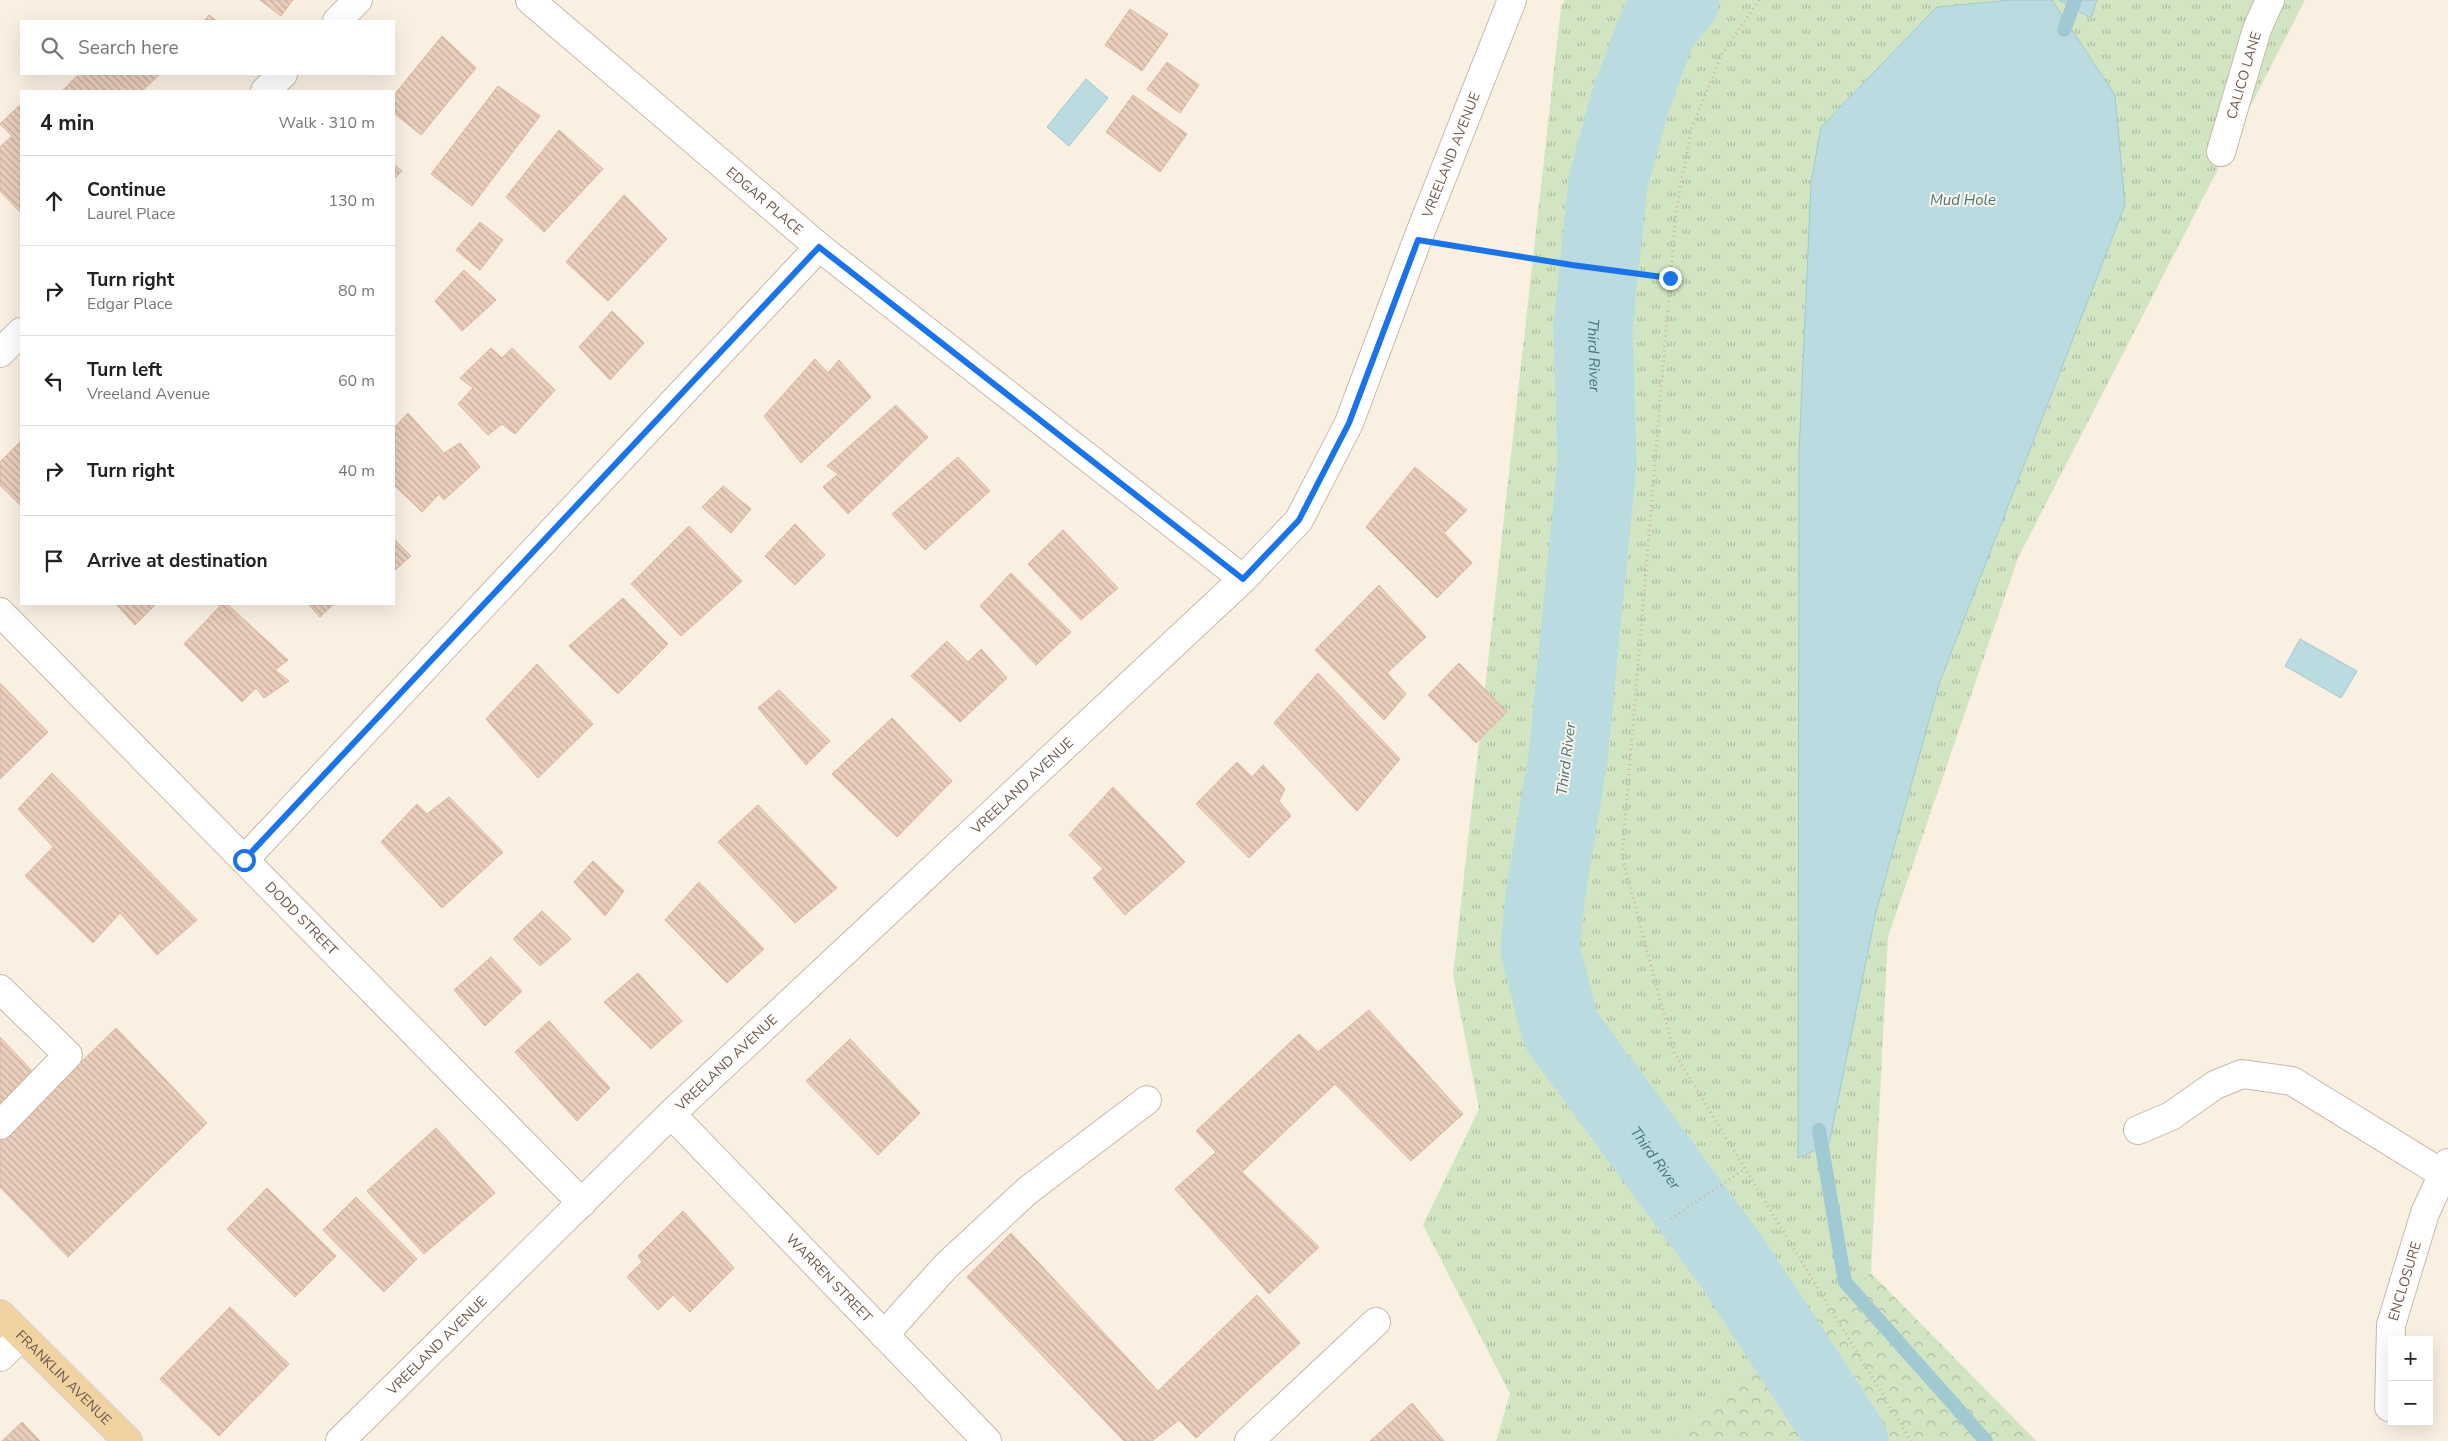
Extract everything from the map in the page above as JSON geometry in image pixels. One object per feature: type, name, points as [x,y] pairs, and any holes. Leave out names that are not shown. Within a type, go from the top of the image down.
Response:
[{"type":"main road","name":"FRANKLIN AVENUE","points":[[0,1314],[128,1441]]},
{"type":"street","points":[[337,20],[358,0]]},
{"type":"street","name":"EDGAR PLACE","points":[[530,0],[819,247],[1243,579]]},
{"type":"street","name":"VREELAND AVENUE","points":[[340,1441],[671,1114],[1243,579],[1299,520],[1349,423],[1512,0]]},
{"type":"street","name":"CALICO LANE","points":[[2221,152],[2257,29],[2270,0]]},
{"type":"street","points":[[267,90],[282,75]]},
{"type":"street","points":[[244,860],[819,247]]},
{"type":"street","points":[[0,353],[20,333]]},
{"type":"street","name":"DODD STREET","points":[[0,612],[582,1203]]},
{"type":"street","points":[[0,989],[68,1055],[0,1125]]},
{"type":"street","points":[[2138,1130],[2171,1116],[2215,1085],[2242,1074],[2292,1082],[2445,1168]]},
{"type":"street","points":[[884,1335],[946,1266],[1027,1191],[1147,1100]]},
{"type":"street","name":"WARREN STREET","points":[[671,1114],[987,1441]]},
{"type":"street","name":"ENCLOSURE","points":[[2390,1381],[2391,1325],[2425,1213],[2445,1168]]},
{"type":"street","points":[[1249,1441],[1376,1322]]},
{"type":"street","points":[[0,1357],[22,1336]]},
{"type":"path","points":[[1759,0],[1722,54],[1691,130],[1676,210],[1622,856],[1674,1052],[1911,1441]]},
{"type":"path","points":[[1418,240],[1572,265],[1670,278]]},
{"type":"path","points":[[1671,1219],[1745,1169]]},
{"type":"green space","points":[[1565,0],[2305,0],[2018,558],[1888,937],[1871,1273],[2036,1441],[1496,1441],[1510,1394],[1423,1225],[1479,1109],[1453,975],[1561,7]]},
{"type":"green space","points":[[1871,1273],[2036,1441],[1668,1441]]},
{"type":"water","name":"Mud Hole","points":[[2010,0],[2052,0],[2115,95],[2125,205],[1940,681],[1876,912],[1829,1144],[1798,1158],[1799,454],[1811,183],[1821,127],[1937,7]]},
{"type":"water","points":[[2059,0],[2097,0],[2091,18]]},
{"type":"water","points":[[1086,79],[1108,98],[1069,146],[1047,127]]},
{"type":"water","points":[[2300,639],[2357,671],[2341,698],[2285,666]]},
{"type":"building","points":[[260,0],[293,0],[281,16]]},
{"type":"building","points":[[1130,9],[1168,34],[1142,71],[1105,45]]},
{"type":"building","points":[[209,15],[216,20],[205,20]]},
{"type":"building","points":[[442,36],[476,68],[421,135],[395,114],[395,94]]},
{"type":"building","points":[[1167,62],[1199,85],[1180,113],[1147,89]]},
{"type":"building","points":[[78,75],[159,75],[143,90],[63,90]]},
{"type":"building","points":[[498,86],[540,116],[472,206],[431,174]]},
{"type":"building","points":[[1133,95],[1187,134],[1160,172],[1106,132]]},
{"type":"building","points":[[20,107],[20,212],[0,191],[0,147],[12,136],[0,124]]},
{"type":"building","points":[[559,130],[603,169],[544,232],[506,197]]},
{"type":"building","points":[[395,165],[402,171],[395,178]]},
{"type":"building","points":[[624,195],[667,239],[608,301],[566,262]]},
{"type":"building","points":[[480,222],[503,240],[480,270],[456,250]]},
{"type":"building","points":[[464,270],[496,300],[462,331],[435,301]]},
{"type":"building","points":[[612,311],[644,343],[610,380],[579,347]]},
{"type":"building","points":[[491,348],[502,358],[512,348],[555,390],[515,434],[502,424],[488,435],[458,404],[473,388],[460,378]]},
{"type":"building","points":[[815,359],[828,373],[839,360],[871,397],[801,463],[764,416]]},
{"type":"building","points":[[896,405],[928,437],[848,514],[823,487],[838,474],[827,466]]},
{"type":"building","points":[[408,413],[444,453],[460,443],[480,467],[444,500],[439,494],[422,512],[395,486],[395,427]]},
{"type":"building","points":[[20,442],[20,505],[0,485],[0,462]]},
{"type":"building","points":[[958,457],[990,491],[925,550],[892,514]]},
{"type":"building","points":[[1415,467],[1467,510],[1444,533],[1472,563],[1437,598],[1366,527]]},
{"type":"building","points":[[723,486],[751,509],[731,533],[702,507]]},
{"type":"building","points":[[795,524],[825,555],[795,585],[765,556]]},
{"type":"building","points":[[689,526],[742,581],[681,636],[631,584]]},
{"type":"building","points":[[1063,530],[1118,588],[1081,620],[1028,564]]},
{"type":"building","points":[[395,540],[411,556],[395,570]]},
{"type":"building","points":[[1011,573],[1071,632],[1036,665],[980,606]]},
{"type":"building","points":[[1379,585],[1426,637],[1387,673],[1406,694],[1384,720],[1315,650]]},
{"type":"building","points":[[623,598],[668,644],[618,694],[569,646]]},
{"type":"building","points":[[117,605],[155,605],[135,625]]},
{"type":"building","points":[[221,605],[228,605],[288,660],[275,670],[289,681],[264,698],[256,688],[242,702],[184,644]]},
{"type":"building","points":[[309,605],[333,605],[320,617]]},
{"type":"building","points":[[947,641],[968,662],[981,649],[1007,678],[960,722],[911,676]]},
{"type":"building","points":[[1459,663],[1507,712],[1476,743],[1428,695]]},
{"type":"building","points":[[537,664],[593,724],[538,778],[486,719]]},
{"type":"building","points":[[1318,673],[1400,759],[1357,811],[1274,723]]},
{"type":"building","points":[[0,683],[48,732],[0,779]]},
{"type":"building","points":[[779,690],[830,741],[806,765],[758,708]]},
{"type":"building","points":[[892,718],[952,781],[897,837],[832,774]]},
{"type":"building","points":[[1237,762],[1252,777],[1263,765],[1285,789],[1279,801],[1291,816],[1249,858],[1196,804]]},
{"type":"building","points":[[52,773],[197,920],[157,955],[120,913],[93,943],[25,876],[53,847],[18,809]]},
{"type":"building","points":[[1113,787],[1185,862],[1125,915],[1093,878],[1103,869],[1069,835]]},
{"type":"building","points":[[449,797],[503,852],[442,908],[381,842],[417,804],[427,814]]},
{"type":"building","points":[[758,805],[837,888],[795,923],[718,842]]},
{"type":"building","points":[[593,861],[624,891],[605,916],[574,882]]},
{"type":"building","points":[[699,882],[764,949],[727,983],[665,920]]},
{"type":"building","points":[[542,911],[571,939],[540,966],[513,939]]},
{"type":"building","points":[[491,957],[522,991],[485,1026],[454,990]]},
{"type":"building","points":[[638,973],[682,1021],[651,1049],[604,1002]]},
{"type":"building","points":[[1369,1010],[1463,1114],[1411,1161],[1335,1084],[1242,1172],[1319,1247],[1269,1294],[1175,1189],[1216,1152],[1196,1131],[1299,1034],[1318,1052]]},
{"type":"building","points":[[549,1021],[610,1088],[577,1121],[515,1052]]},
{"type":"building","points":[[116,1028],[207,1123],[68,1257],[0,1187],[0,1141]]},
{"type":"building","points":[[0,1037],[35,1074],[0,1108]]},
{"type":"building","points":[[850,1039],[920,1113],[878,1155],[806,1081]]},
{"type":"building","points":[[436,1128],[495,1193],[424,1254],[367,1191]]},
{"type":"building","points":[[267,1188],[336,1256],[295,1297],[227,1229]]},
{"type":"building","points":[[356,1197],[417,1259],[384,1292],[323,1230]]},
{"type":"building","points":[[683,1211],[734,1268],[690,1312],[673,1295],[658,1310],[627,1277],[642,1262],[638,1256]]},
{"type":"building","points":[[1011,1233],[1158,1391],[1257,1295],[1300,1343],[1196,1438],[1179,1420],[1152,1441],[1124,1441],[967,1277]]},
{"type":"building","points":[[230,1307],[289,1364],[219,1436],[160,1379]]},
{"type":"building","points":[[1412,1403],[1444,1441],[1370,1441]]},
{"type":"building","points":[[22,1422],[40,1441],[2,1441]]},
{"type":"waterway","name":"Third River","points":[[1680,0],[1658,26],[1630,102],[1608,182],[1593,327],[1597,463],[1568,758],[1545,897],[1540,950],[1561,1030],[1734,1265],[1849,1441]]},
{"type":"waterway","points":[[2064,30],[2075,0]]},
{"type":"waterway","points":[[1819,1130],[1845,1282],[1986,1441]]},
{"type":"route","points":[[244,860],[819,247],[1243,579],[1299,520],[1349,423],[1418,240],[1572,265],[1670,278]]}]
